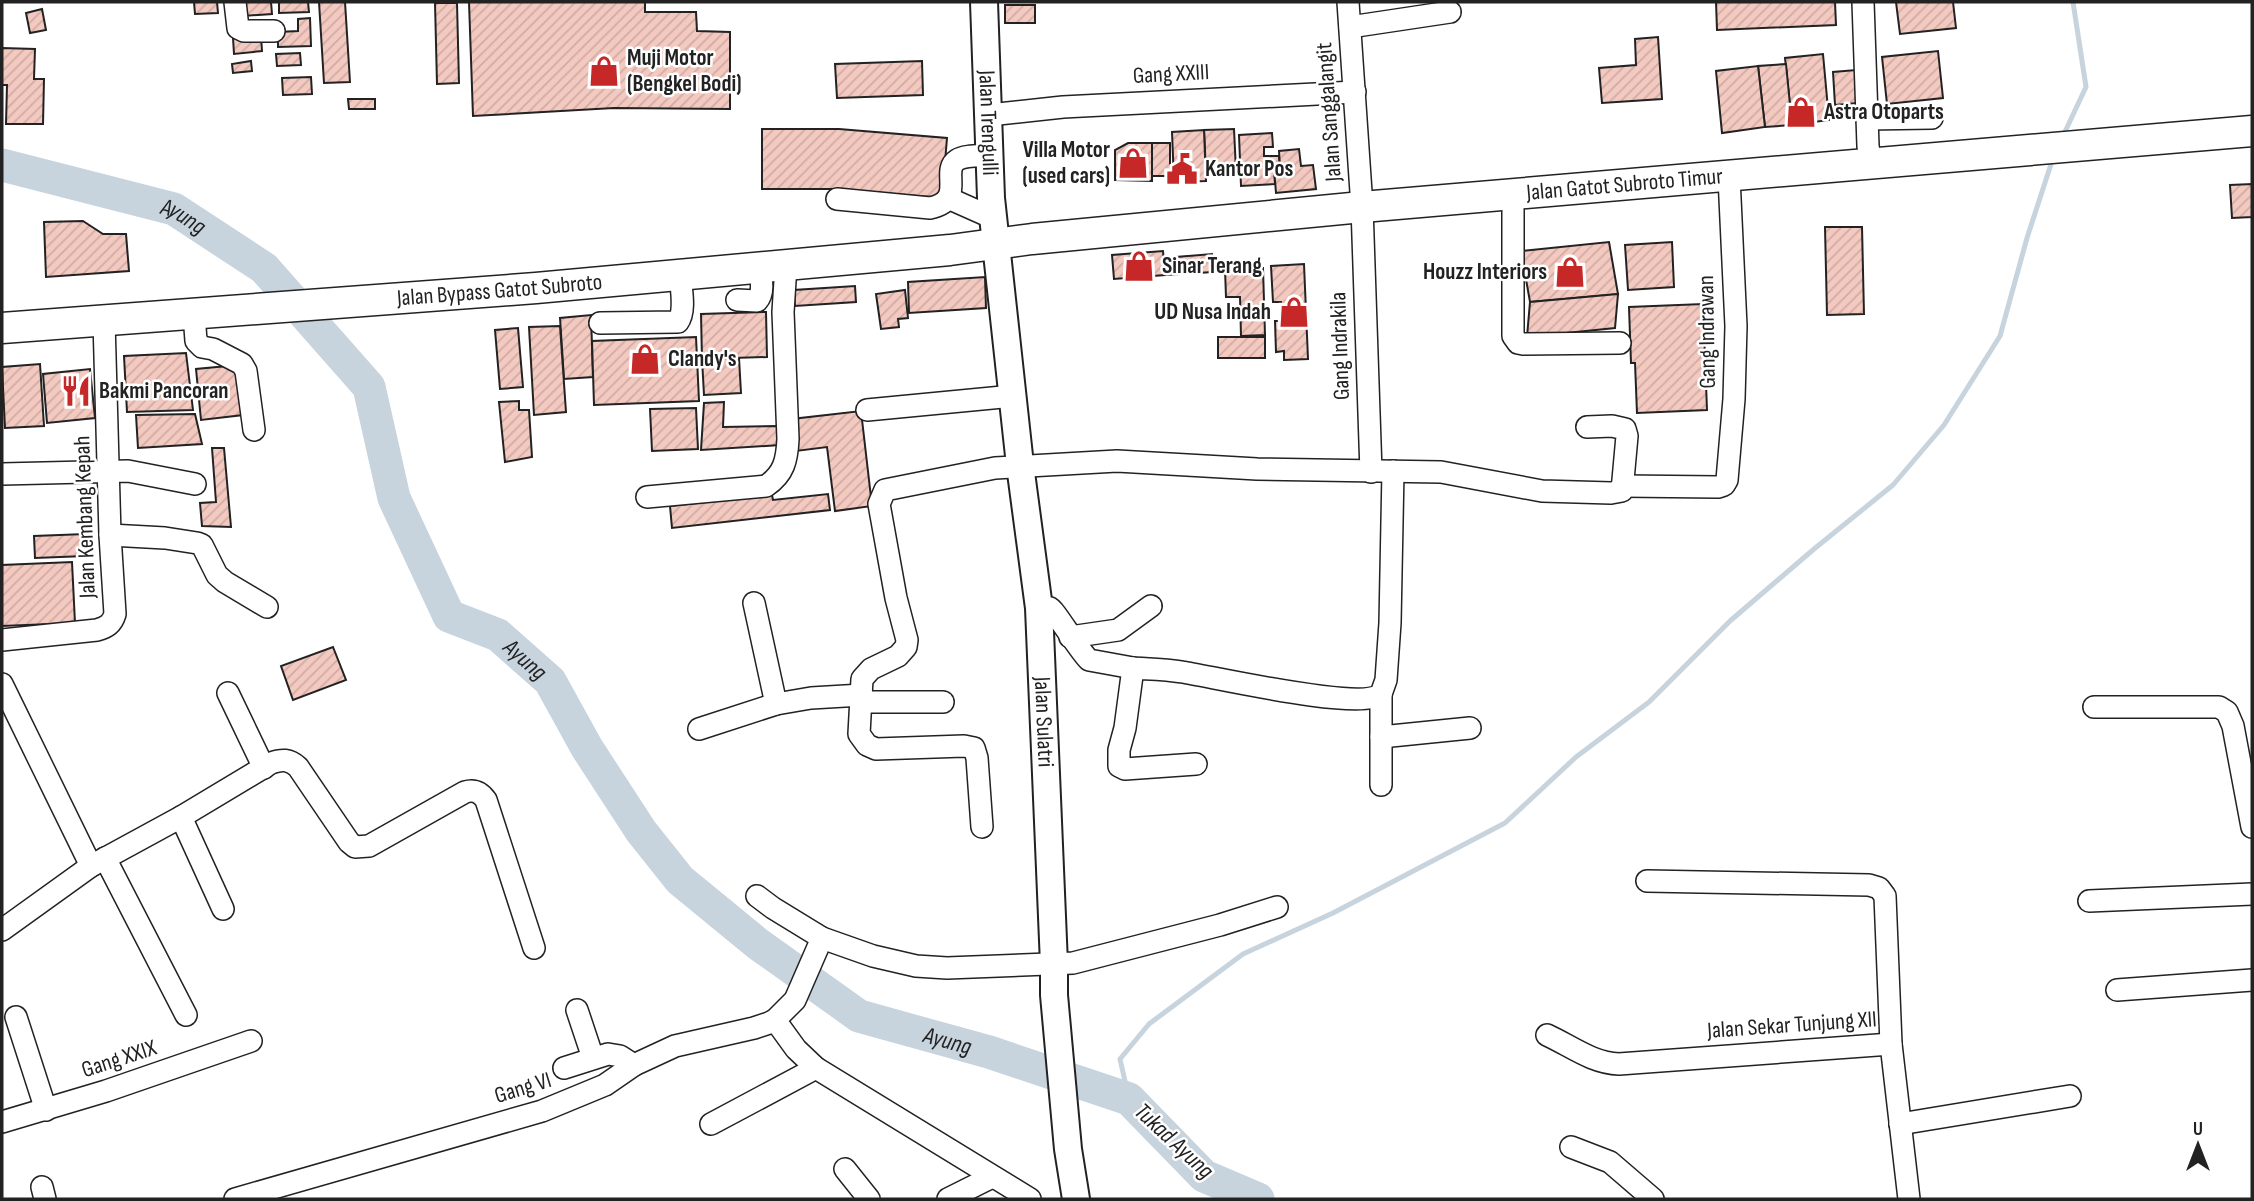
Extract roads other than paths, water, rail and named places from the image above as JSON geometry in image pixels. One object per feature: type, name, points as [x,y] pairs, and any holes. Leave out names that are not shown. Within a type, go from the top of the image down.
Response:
[{"type":"highway","name":"Jalan Gatot Subroto Timur","points":[[995,231],[1362,213],[1513,195],[2252,131]]},
{"type":"highway","name":"Jalan Bypass Gatot Subroto","points":[[2,328],[772,266],[995,231]]},
{"type":"main road","name":"Jalan Trengulli","points":[[984,2],[995,231]]},
{"type":"main road","name":"Jalan Sulatri","points":[[995,231],[1020,465],[1039,608],[1055,964],[1054,995],[1068,1149],[1076,1199]]},
{"type":"street","points":[[235,2],[238,28],[244,31],[274,31]]},
{"type":"street","name":"Jalan Sanggalangit","points":[[1348,2],[1362,213]]},
{"type":"street","points":[[1863,2],[1871,164]]},
{"type":"street","points":[[1350,27],[1450,12]]},
{"type":"street","name":"Gang XXIII","points":[[989,115],[1075,106],[1355,92]]},
{"type":"street","points":[[1867,119],[1933,118]]},
{"type":"street","points":[[837,199],[930,208],[941,205],[948,198],[952,165],[958,159],[990,155]]},
{"type":"street","name":"Gang Indrawan","points":[[1622,486],[1718,487],[1724,485],[1727,480],[1735,351],[1729,177]]},
{"type":"street","points":[[1513,195],[1515,340],[1523,344],[1620,343]]},
{"type":"street","points":[[948,198],[995,231]]},
{"type":"street","name":"Gang Indrakila","points":[[1362,213],[1371,472]]},
{"type":"street","points":[[737,300],[757,301],[772,266]]},
{"type":"street","points":[[647,497],[766,486],[783,470],[788,439],[783,312],[772,266]]},
{"type":"street","points":[[600,323],[678,322],[682,310],[680,274]]},
{"type":"street","points":[[201,313],[196,341],[202,347],[239,360],[246,371],[254,430]]},
{"type":"street","name":"Jalan Kembang Kepah","points":[[2,640],[97,630],[110,625],[115,614],[104,321]]},
{"type":"street","points":[[867,410],[1013,396]]},
{"type":"street","points":[[982,827],[974,748],[872,748],[859,734],[862,679],[867,673],[898,656],[906,647],[879,504],[885,490],[968,472],[1020,465],[1117,461],[1257,469],[1441,472],[1542,491],[1622,491],[1626,429],[1612,426],[1587,427]]},
{"type":"street","points":[[2,474],[109,470],[195,484]]},
{"type":"street","points":[[1381,785],[1381,694],[1386,680],[1391,623],[1393,471]]},
{"type":"street","points":[[110,535],[197,542],[202,545],[217,575],[267,607]]},
{"type":"street","points":[[754,603],[776,705]]},
{"type":"street","points":[[1070,637],[1118,630],[1151,606]]},
{"type":"street","points":[[1039,608],[1055,611],[1070,637],[1089,660],[1133,668],[1181,672],[1268,689],[1369,699],[1381,694]]},
{"type":"street","points":[[1133,668],[1118,764],[1125,769],[1196,764]]},
{"type":"street","points":[[2,684],[98,862],[186,1015]]},
{"type":"street","points":[[229,693],[264,768]]},
{"type":"street","points":[[699,729],[776,705],[811,698],[943,702]]},
{"type":"street","points":[[2094,707],[2219,707],[2227,712],[2233,726],[2252,827]]},
{"type":"street","points":[[1381,737],[1470,728]]},
{"type":"street","points":[[2,930],[98,862],[279,760],[291,760],[355,847],[369,845],[465,792],[474,791],[482,795],[486,800],[534,948]]},
{"type":"street","points":[[181,817],[223,909]]},
{"type":"street","points":[[1647,881],[1869,885],[1879,888],[1885,896],[1891,1044]]},
{"type":"street","points":[[2089,901],[2252,894]]},
{"type":"street","points":[[757,896],[822,938],[873,956],[916,966],[947,968],[1073,963],[1220,925],[1277,907]]},
{"type":"street","name":"Gang VI","points":[[246,1198],[542,1111],[605,1085],[634,1065],[690,1041],[754,1028],[775,1020],[795,1000],[822,938]]},
{"type":"street","points":[[2117,990],[2252,980]]},
{"type":"street","points":[[577,1010],[593,1058]]},
{"type":"street","points":[[16,1017],[46,1110]]},
{"type":"street","points":[[775,1020],[796,1049],[816,1068],[1030,1199]]},
{"type":"street","name":"Jalan Sekar Tunjung XII","points":[[1548,1035],[1587,1056],[1605,1063],[1619,1064],[1891,1044],[1909,1199]]},
{"type":"street","name":"Gang XXIX","points":[[2,1122],[106,1091],[251,1041]]},
{"type":"street","points":[[564,1068],[608,1054],[614,1054],[634,1065]]},
{"type":"street","points":[[711,1124],[816,1068]]},
{"type":"street","points":[[1900,1124],[2070,1096]]},
{"type":"street","points":[[1571,1147],[1610,1162],[1653,1199]]},
{"type":"street","points":[[845,1169],[869,1199]]},
{"type":"street","points":[[948,1199],[992,1177]]},
{"type":"waterway","points":[[2063,136],[2086,87],[2073,2]]},
{"type":"waterway","points":[[1129,1099],[1120,1059],[1149,1024],[1243,954],[1333,913],[1505,823],[1576,757],[1649,702],[1730,621],[1893,485],[1944,425],[2000,336],[2053,158]]},
{"type":"waterway","name":"Ayung","points":[[2,165],[174,209],[264,268],[369,387],[394,498],[449,616],[498,635],[550,681],[587,748],[641,831],[680,880],[758,944],[859,1016],[989,1052],[1129,1099],[1204,1176],[1258,1199]]},
{"type":"place","name":"Muji Motor (Bengkel Bodi)","points":[[604,71]]},
{"type":"place","name":"Astra Otoparts","points":[[1801,112]]},
{"type":"place","name":"Villa Motor (used cars)","points":[[1133,163]]},
{"type":"place","name":"Kantor Pos","points":[[1182,169]]},
{"type":"place","name":"Sinar Terang","points":[[1139,266]]},
{"type":"place","name":"Houzz Interiors","points":[[1570,272]]},
{"type":"place","name":"UD Nusa Indah","points":[[1294,312]]},
{"type":"place","name":"Clandy's","points":[[645,359]]},
{"type":"place","name":"Bakmi Pancoran","points":[[76,391]]},
{"type":"water label","name":"Tukad Ayung","points":[[1174,1141]]}]
